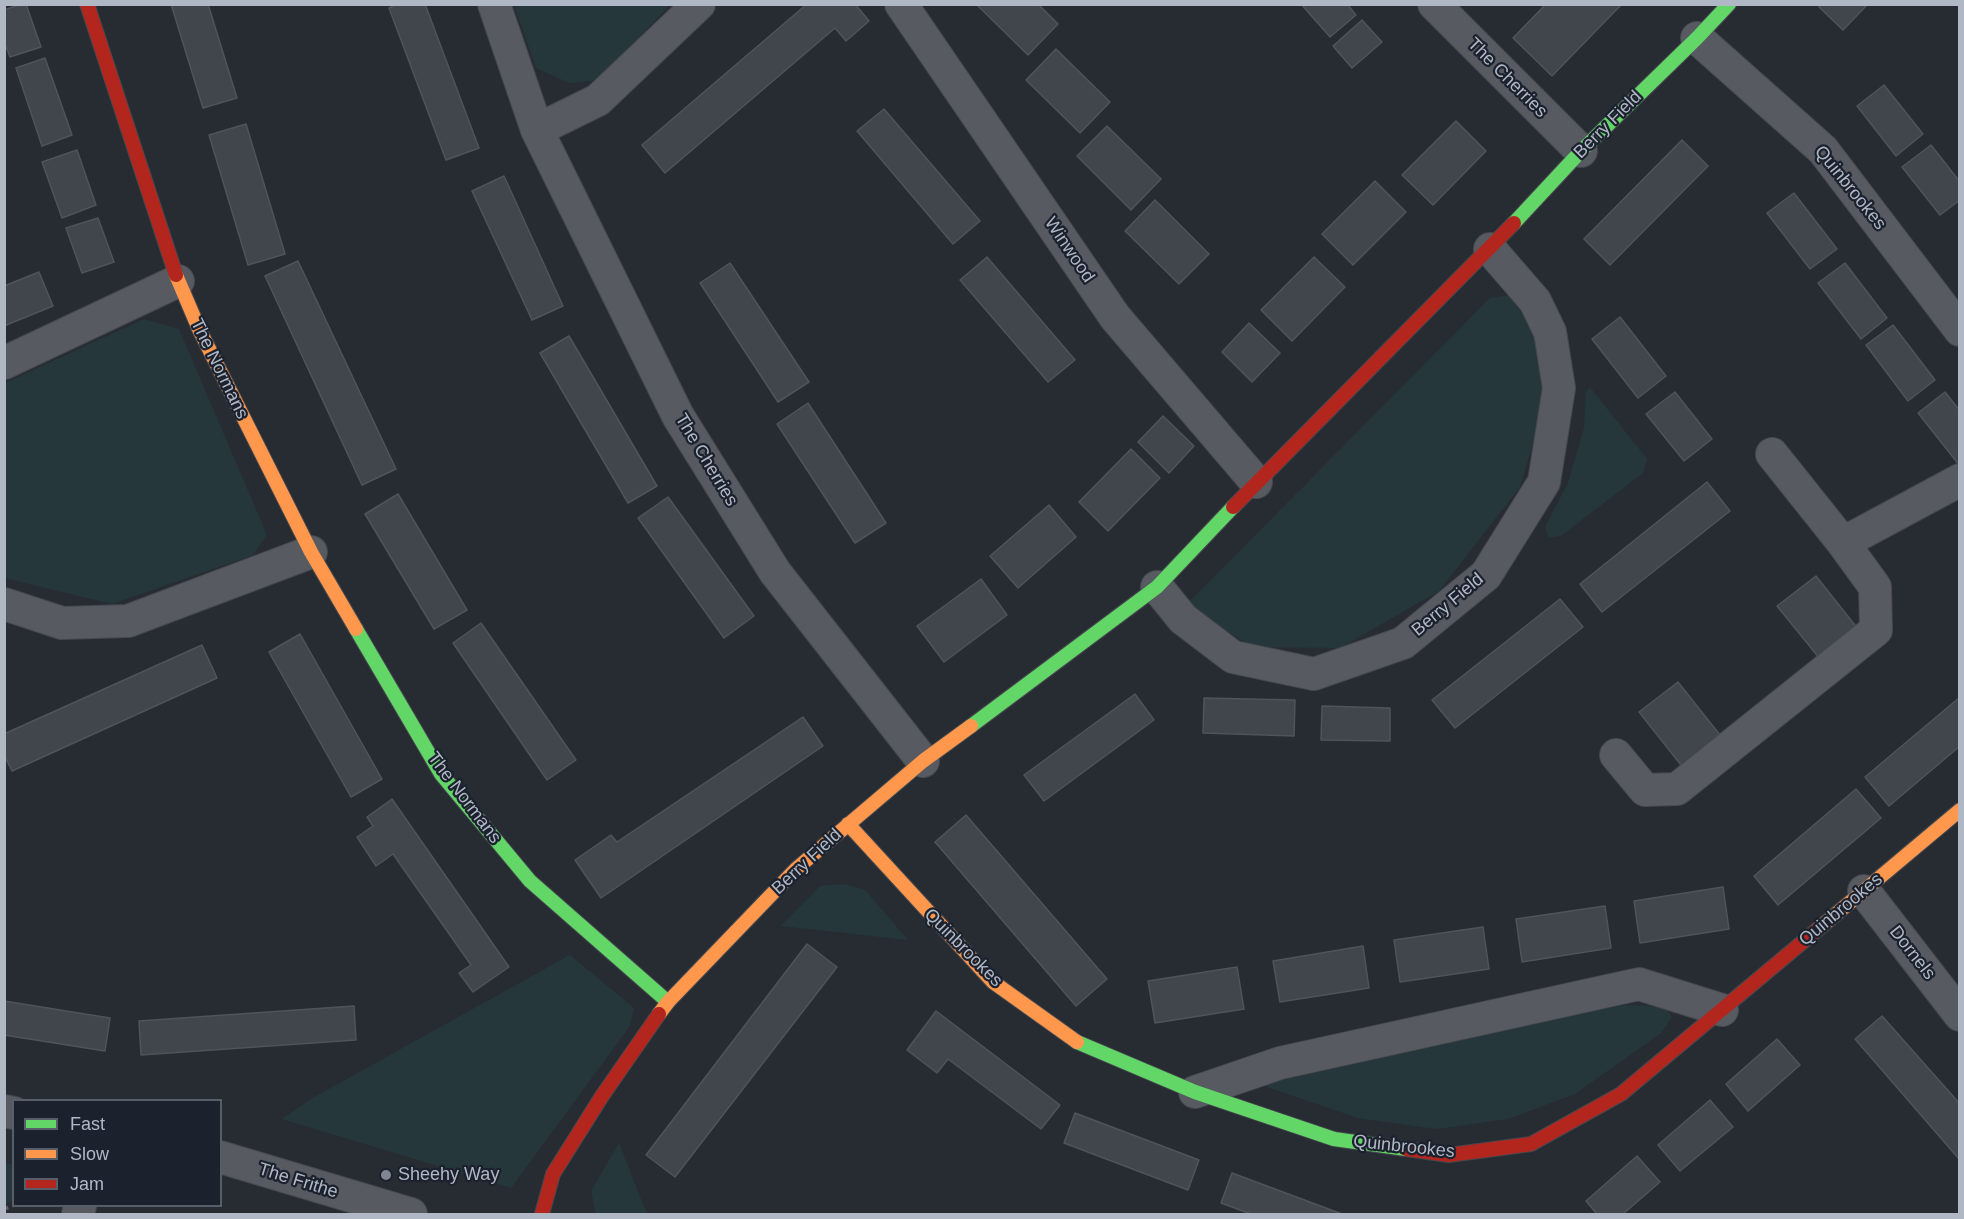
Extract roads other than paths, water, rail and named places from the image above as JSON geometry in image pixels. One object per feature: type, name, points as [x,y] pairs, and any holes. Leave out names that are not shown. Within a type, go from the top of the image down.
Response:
[{"type":"street","name":"The Normans","points":[[87,4],[178,281],[199,329],[311,552],[441,774],[530,881],[668,1002]]},
{"type":"street","name":"The Cherries","points":[[494,4],[537,130],[678,416],[775,572],[923,761]]},
{"type":"street","points":[[537,130],[598,100],[699,4]]},
{"type":"street","name":"Winwood","points":[[901,4],[1115,317],[1256,482]]},
{"type":"street","name":"The Cherries","points":[[1434,4],[1581,151]]},
{"type":"street","name":"Berry Field","points":[[542,1215],[553,1174],[602,1096],[668,1002],[796,868],[923,761],[1157,587],[1256,482],[1490,249],[1581,151],[1729,4]]},
{"type":"street","name":"Quinbrookes","points":[[1697,38],[1823,150],[1959,330]]},
{"type":"street","name":"Berry Field","points":[[1157,587],[1183,620],[1233,657],[1314,674],[1403,643],[1486,575],[1544,482],[1559,388],[1550,332],[1534,301],[1490,249]]},
{"type":"street","points":[[4,363],[178,281]]},
{"type":"street","points":[[1616,755],[1645,790],[1677,789],[1876,630],[1875,587],[1772,454]]},
{"type":"street","points":[[1843,543],[1959,480]]},
{"type":"street","points":[[4,604],[62,623],[128,621],[311,552]]},
{"type":"street","name":"Quinbrookes","points":[[848,824],[993,982],[1081,1045],[1195,1092],[1334,1139],[1449,1155],[1531,1144],[1621,1094],[1959,810]]},
{"type":"street","name":"Dornels","points":[[1864,891],[1959,1015]]},
{"type":"street","points":[[1195,1092],[1280,1063],[1639,984],[1722,1010]]},
{"type":"street","name":"The Frithe","points":[[222,1158],[411,1215]]},
{"type":"place","name":"Sheehy Way","points":[[386,1175]]}]
